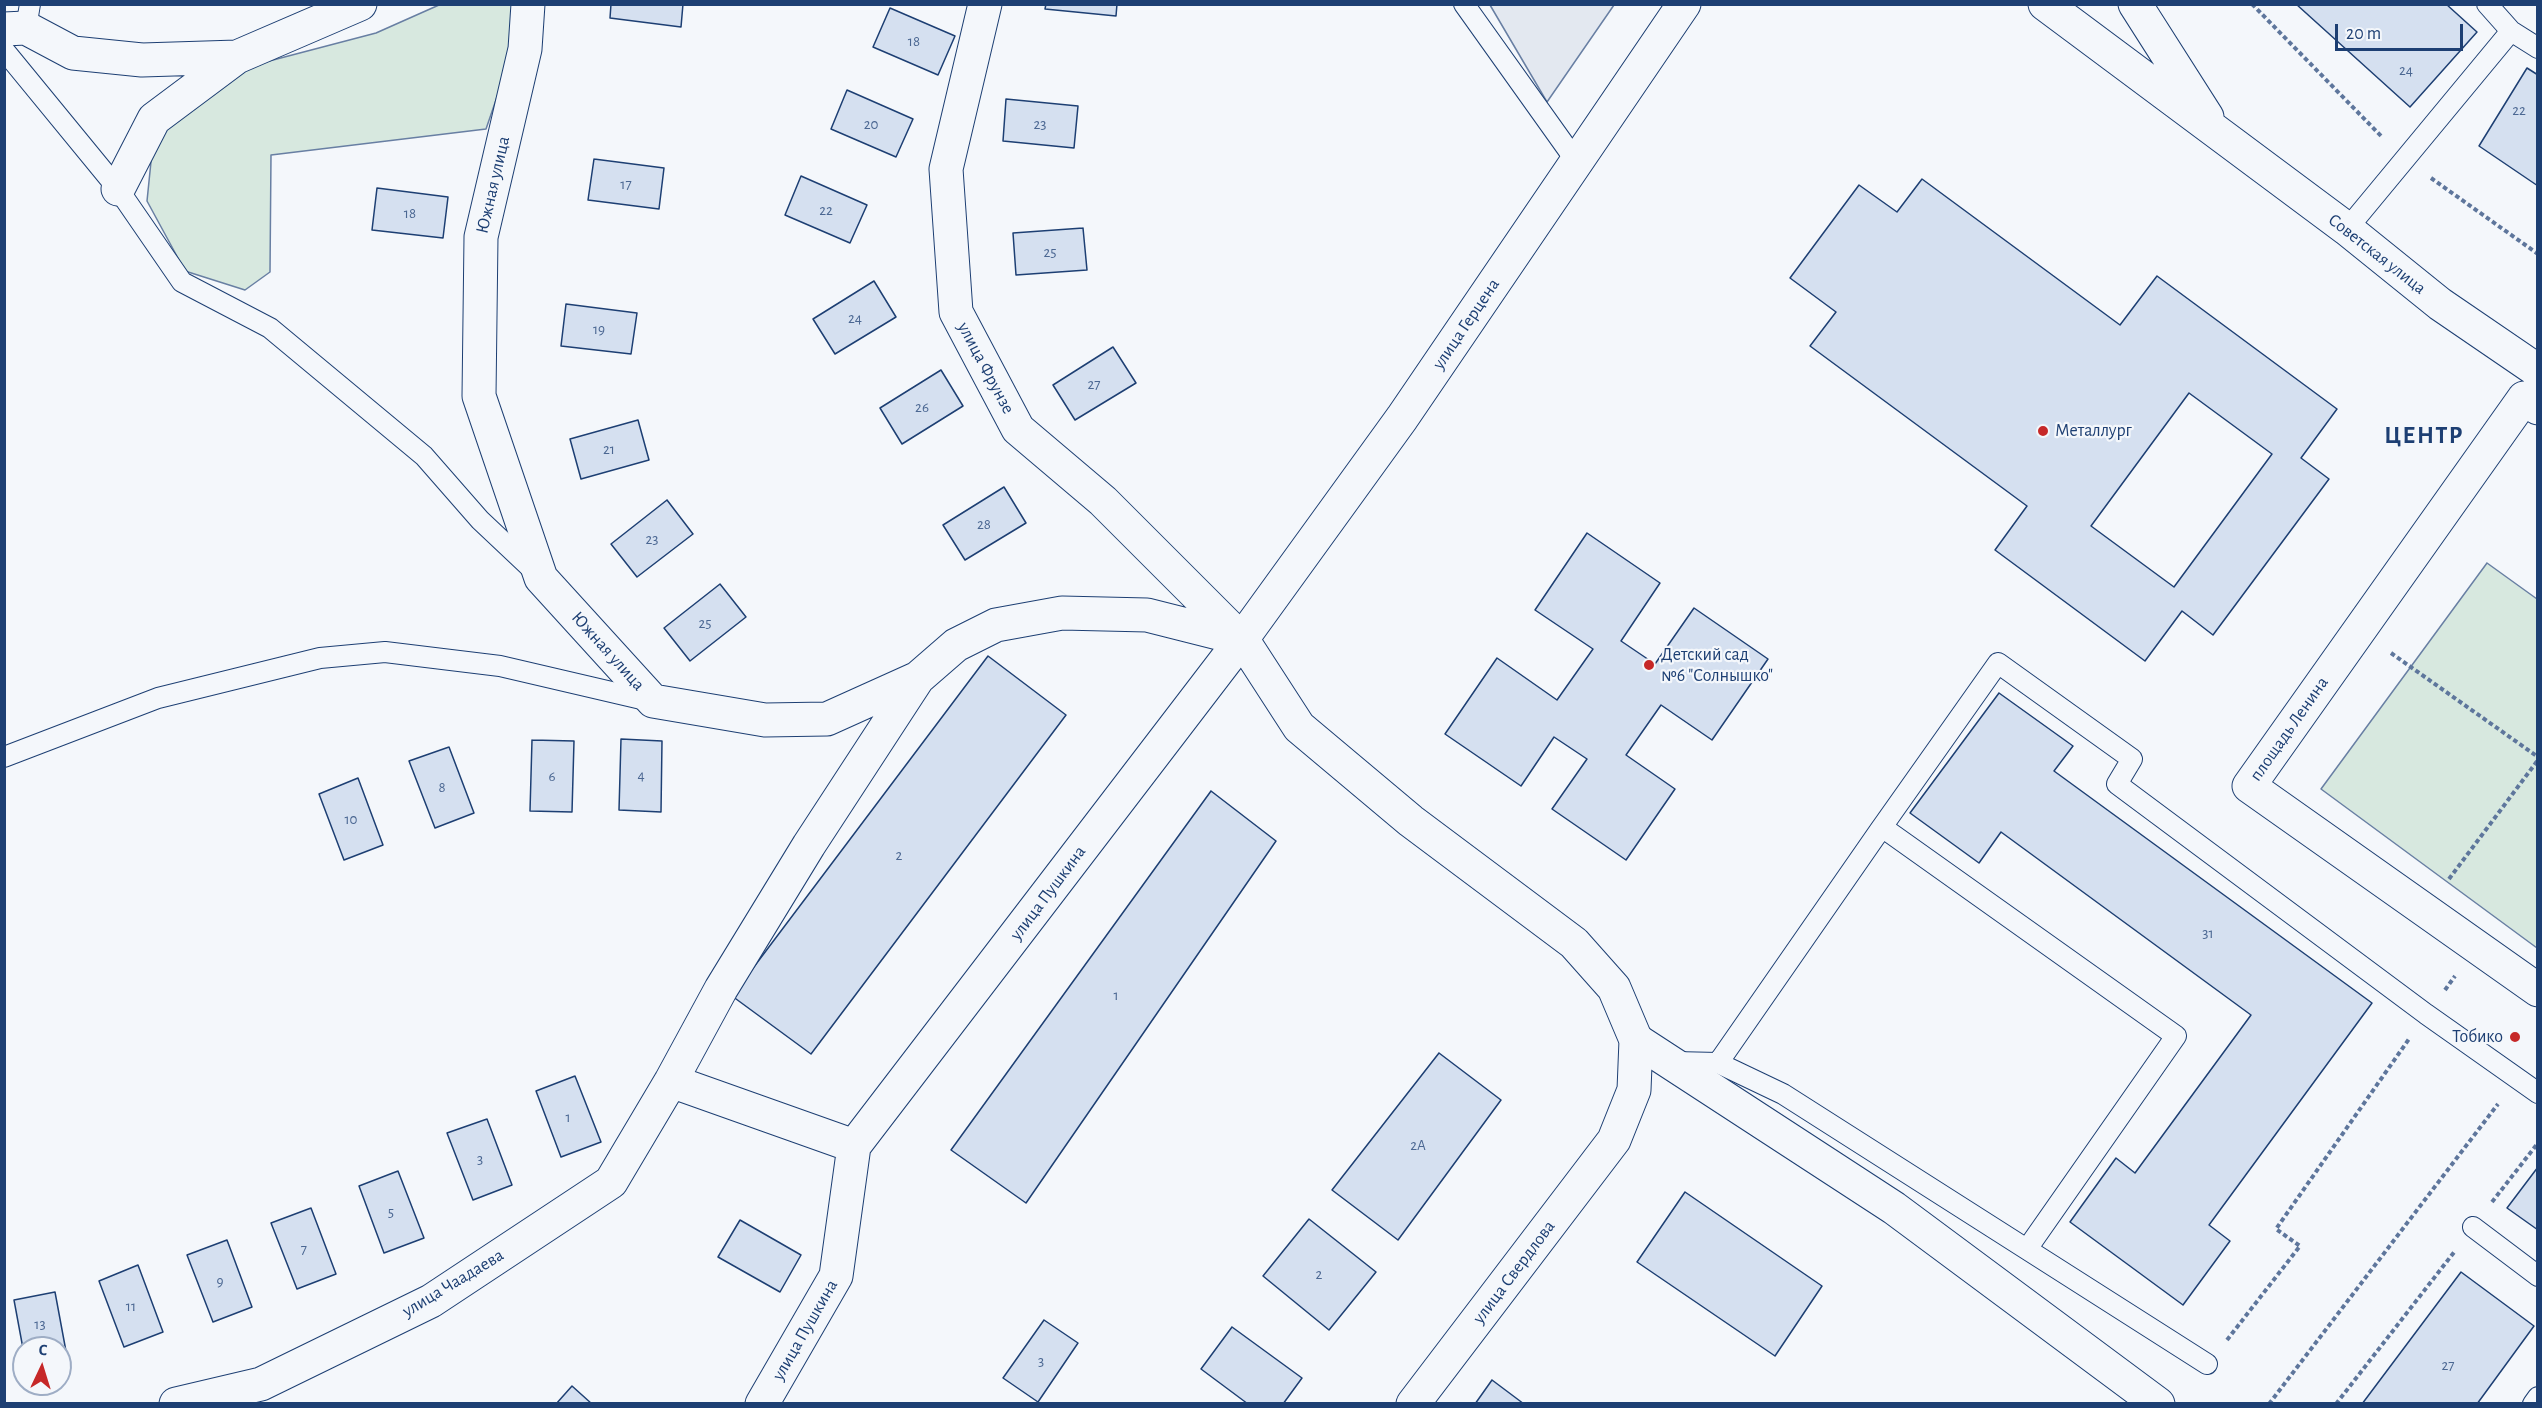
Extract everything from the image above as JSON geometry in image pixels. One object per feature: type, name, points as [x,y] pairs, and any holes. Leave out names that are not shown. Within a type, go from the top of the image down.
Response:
[{"type":"street","points":[[117,189],[154,119],[237,57],[360,4]]},
{"type":"street","name":"Южная улица","points":[[528,4],[525,49],[481,237],[479,396],[541,578],[653,701],[765,720],[827,719],[918,678],[956,645],[996,625],[1062,613],[1147,615],[1242,639]]},
{"type":"street","name":"улица Фрунзе","points":[[985,4],[946,169],[956,312],[1018,429],[1103,501],[1242,639],[1299,727],[1411,821],[1574,943],[1614,988],[1636,1040]]},
{"type":"street","name":"улица Герцена","points":[[1242,639],[1402,418],[1684,4]]},
{"type":"street","name":"Советская улица","points":[[2045,4],[2346,229],[2440,304],[2538,371]]},
{"type":"street","name":"Советская улица","points":[[2135,4],[2218,134]]},
{"type":"street","points":[[16,28],[73,53],[142,60],[237,57]]},
{"type":"street","name":"площадь Ленина","points":[[2538,408],[2524,398],[2249,786],[2538,990]]},
{"type":"street","name":"улица Пушкина","points":[[762,1404],[836,1276],[854,1146],[1242,639]]},
{"type":"street","name":"улица Чаадаева","points":[[176,1404],[261,1384],[431,1301],[611,1182],[671,1082],[721,989],[809,845],[918,678]]},
{"type":"street","points":[[1636,1040],[1894,1208],[2158,1404]]},
{"type":"street","name":"улица Свердлова","points":[[1413,1404],[1614,1140],[1634,1090],[1636,1040]]},
{"type":"street","points":[[671,1082],[854,1146]]},
{"type":"lane","points":[[1464,4],[1576,161]]},
{"type":"lane","points":[[2487,4],[2511,31],[2538,48]]},
{"type":"lane","points":[[16,28],[117,189],[182,282],[270,328],[424,456],[480,520],[541,578]]},
{"type":"lane","points":[[2346,229],[2511,31]]},
{"type":"lane","points":[[4,757],[158,698],[320,658],[385,652],[500,666],[653,701]]},
{"type":"lane","points":[[1718,1063],[1998,663],[2132,759],[2117,784],[2426,1014],[2538,1093]]},
{"type":"lane","points":[[1882,827],[2176,1036],[2026,1249]]},
{"type":"lane","points":[[1671,1062],[1718,1063],[1782,1094],[2207,1365]]},
{"type":"lane","points":[[2473,1227],[2538,1276]]},
{"type":"lane","points":[[2532,1404],[2538,1397]]},
{"type":"path","points":[[2252,4],[2404,159],[2538,254]]},
{"type":"path","points":[[2359,631],[2538,758],[2426,911]]},
{"type":"path","points":[[2207,1365],[2300,1246],[2276,1229],[2426,1014]]},
{"type":"path","points":[[2269,1404],[2517,1079]]},
{"type":"path","points":[[2336,1404],[2538,1143]]},
{"type":"shaded area","points":[[439,5],[514,5],[509,62],[486,129],[271,155],[270,272],[245,290],[185,271],[147,201],[153,142],[192,95],[254,65],[376,33]]},
{"type":"shaded area","points":[[1490,5],[1614,5],[1547,102]]},
{"type":"shaded area","points":[[2487,563],[2537,599],[2537,948],[2321,789]]},
{"type":"building","points":[[611,4],[683,4],[681,27],[610,18]]},
{"type":"building","points":[[1046,4],[1117,4],[1116,16],[1045,9]]},
{"type":"building","points":[[2296,4],[2446,4],[2477,32],[2410,107]]},
{"type":"building","points":[[890,8],[955,36],[938,75],[873,47]]},
{"type":"building","points":[[2527,68],[2538,75],[2538,186],[2479,146]]},
{"type":"building","points":[[847,90],[913,119],[896,157],[831,129]]},
{"type":"building","points":[[1006,99],[1078,106],[1074,148],[1003,141]]},
{"type":"building","points":[[594,159],[664,168],[659,209],[588,200]]},
{"type":"building","points":[[801,176],[867,205],[850,243],[785,215]]},
{"type":"building","name":"Металлург","points":[[1922,179],[2120,325],[2157,276],[2337,409],[2301,458],[2329,479],[2213,635],[2182,611],[2145,661],[1995,550],[2027,506],[1810,346],[1836,312],[1790,278],[1859,185],[1897,212]],"holes":[[[2189,393],[2272,454],[2174,587],[2091,526]]]},
{"type":"building","points":[[377,188],[448,197],[443,238],[372,230]]},
{"type":"building","points":[[1083,228],[1087,270],[1016,275],[1013,233]]},
{"type":"building","points":[[874,281],[896,317],[835,354],[813,319]]},
{"type":"building","points":[[566,304],[637,313],[631,354],[561,346]]},
{"type":"building","points":[[1113,347],[1136,383],[1075,420],[1053,385]]},
{"type":"building","points":[[941,370],[963,406],[902,444],[880,408]]},
{"type":"building","points":[[638,420],[649,460],[581,479],[570,439]]},
{"type":"building","points":[[1004,487],[1026,523],[965,560],[943,525]]},
{"type":"building","points":[[667,500],[693,534],[637,577],[611,544]]},
{"type":"building","points":[[1587,533],[1660,583],[1621,641],[1655,664],[1694,608],[1768,659],[1712,740],[1661,705],[1626,755],[1675,789],[1626,860],[1552,809],[1587,759],[1554,737],[1521,786],[1445,734],[1497,658],[1557,700],[1593,649],[1535,610]]},
{"type":"building","points":[[720,584],[746,617],[690,661],[664,628]]},
{"type":"building","points":[[988,656],[1066,715],[811,1054],[732,996]]},
{"type":"building","points":[[1999,693],[2073,746],[2054,771],[2372,1003],[2209,1225],[2230,1241],[2183,1305],[2070,1222],[2116,1158],[2135,1173],[2251,1015],[2001,832],[1979,863],[1910,813]]},
{"type":"building","points":[[621,739],[662,741],[661,812],[619,810]]},
{"type":"building","points":[[532,740],[574,741],[572,812],[530,811]]},
{"type":"building","points":[[449,747],[474,813],[435,828],[409,761]]},
{"type":"building","points":[[358,778],[383,845],[344,860],[319,794]]},
{"type":"building","points":[[1211,791],[1276,841],[1026,1203],[951,1150]]},
{"type":"building","points":[[1439,1053],[1501,1100],[1398,1240],[1332,1190]]},
{"type":"building","points":[[575,1076],[601,1142],[561,1157],[536,1091]]},
{"type":"building","points":[[487,1119],[512,1185],[473,1200],[447,1133]]},
{"type":"building","points":[[2538,1167],[2538,1230],[2507,1208]]},
{"type":"building","points":[[398,1171],[424,1238],[384,1253],[359,1186]]},
{"type":"building","points":[[1685,1192],[1822,1286],[1775,1356],[1637,1262]]},
{"type":"building","points":[[311,1208],[336,1274],[297,1289],[271,1223]]},
{"type":"building","points":[[1309,1219],[1376,1272],[1329,1330],[1263,1276]]},
{"type":"building","points":[[740,1220],[801,1255],[780,1292],[718,1257]]},
{"type":"building","points":[[227,1240],[252,1307],[213,1322],[187,1255]]},
{"type":"building","points":[[138,1265],[163,1332],[124,1347],[99,1281]]},
{"type":"building","points":[[2461,1272],[2534,1326],[2477,1404],[2362,1404]]},
{"type":"building","points":[[55,1292],[63,1336],[21,1336],[14,1300]]},
{"type":"building","points":[[1044,1320],[1078,1343],[1038,1402],[1003,1378]]},
{"type":"building","points":[[1232,1327],[1302,1378],[1283,1404],[1248,1404],[1201,1369]]},
{"type":"building","points":[[1492,1380],[1524,1404],[1475,1404]]},
{"type":"building","points":[[572,1386],[592,1404],[556,1404]]},
{"type":"place","name":"Металлург","points":[[2043,431]]},
{"type":"place","name":"Детский сад №6 \"Солнышко\"","points":[[1649,665]]},
{"type":"place","name":"Тобико","points":[[2515,1037]]},
{"type":"district","name":"ЦЕНТР","points":[[2424,436]]}]
